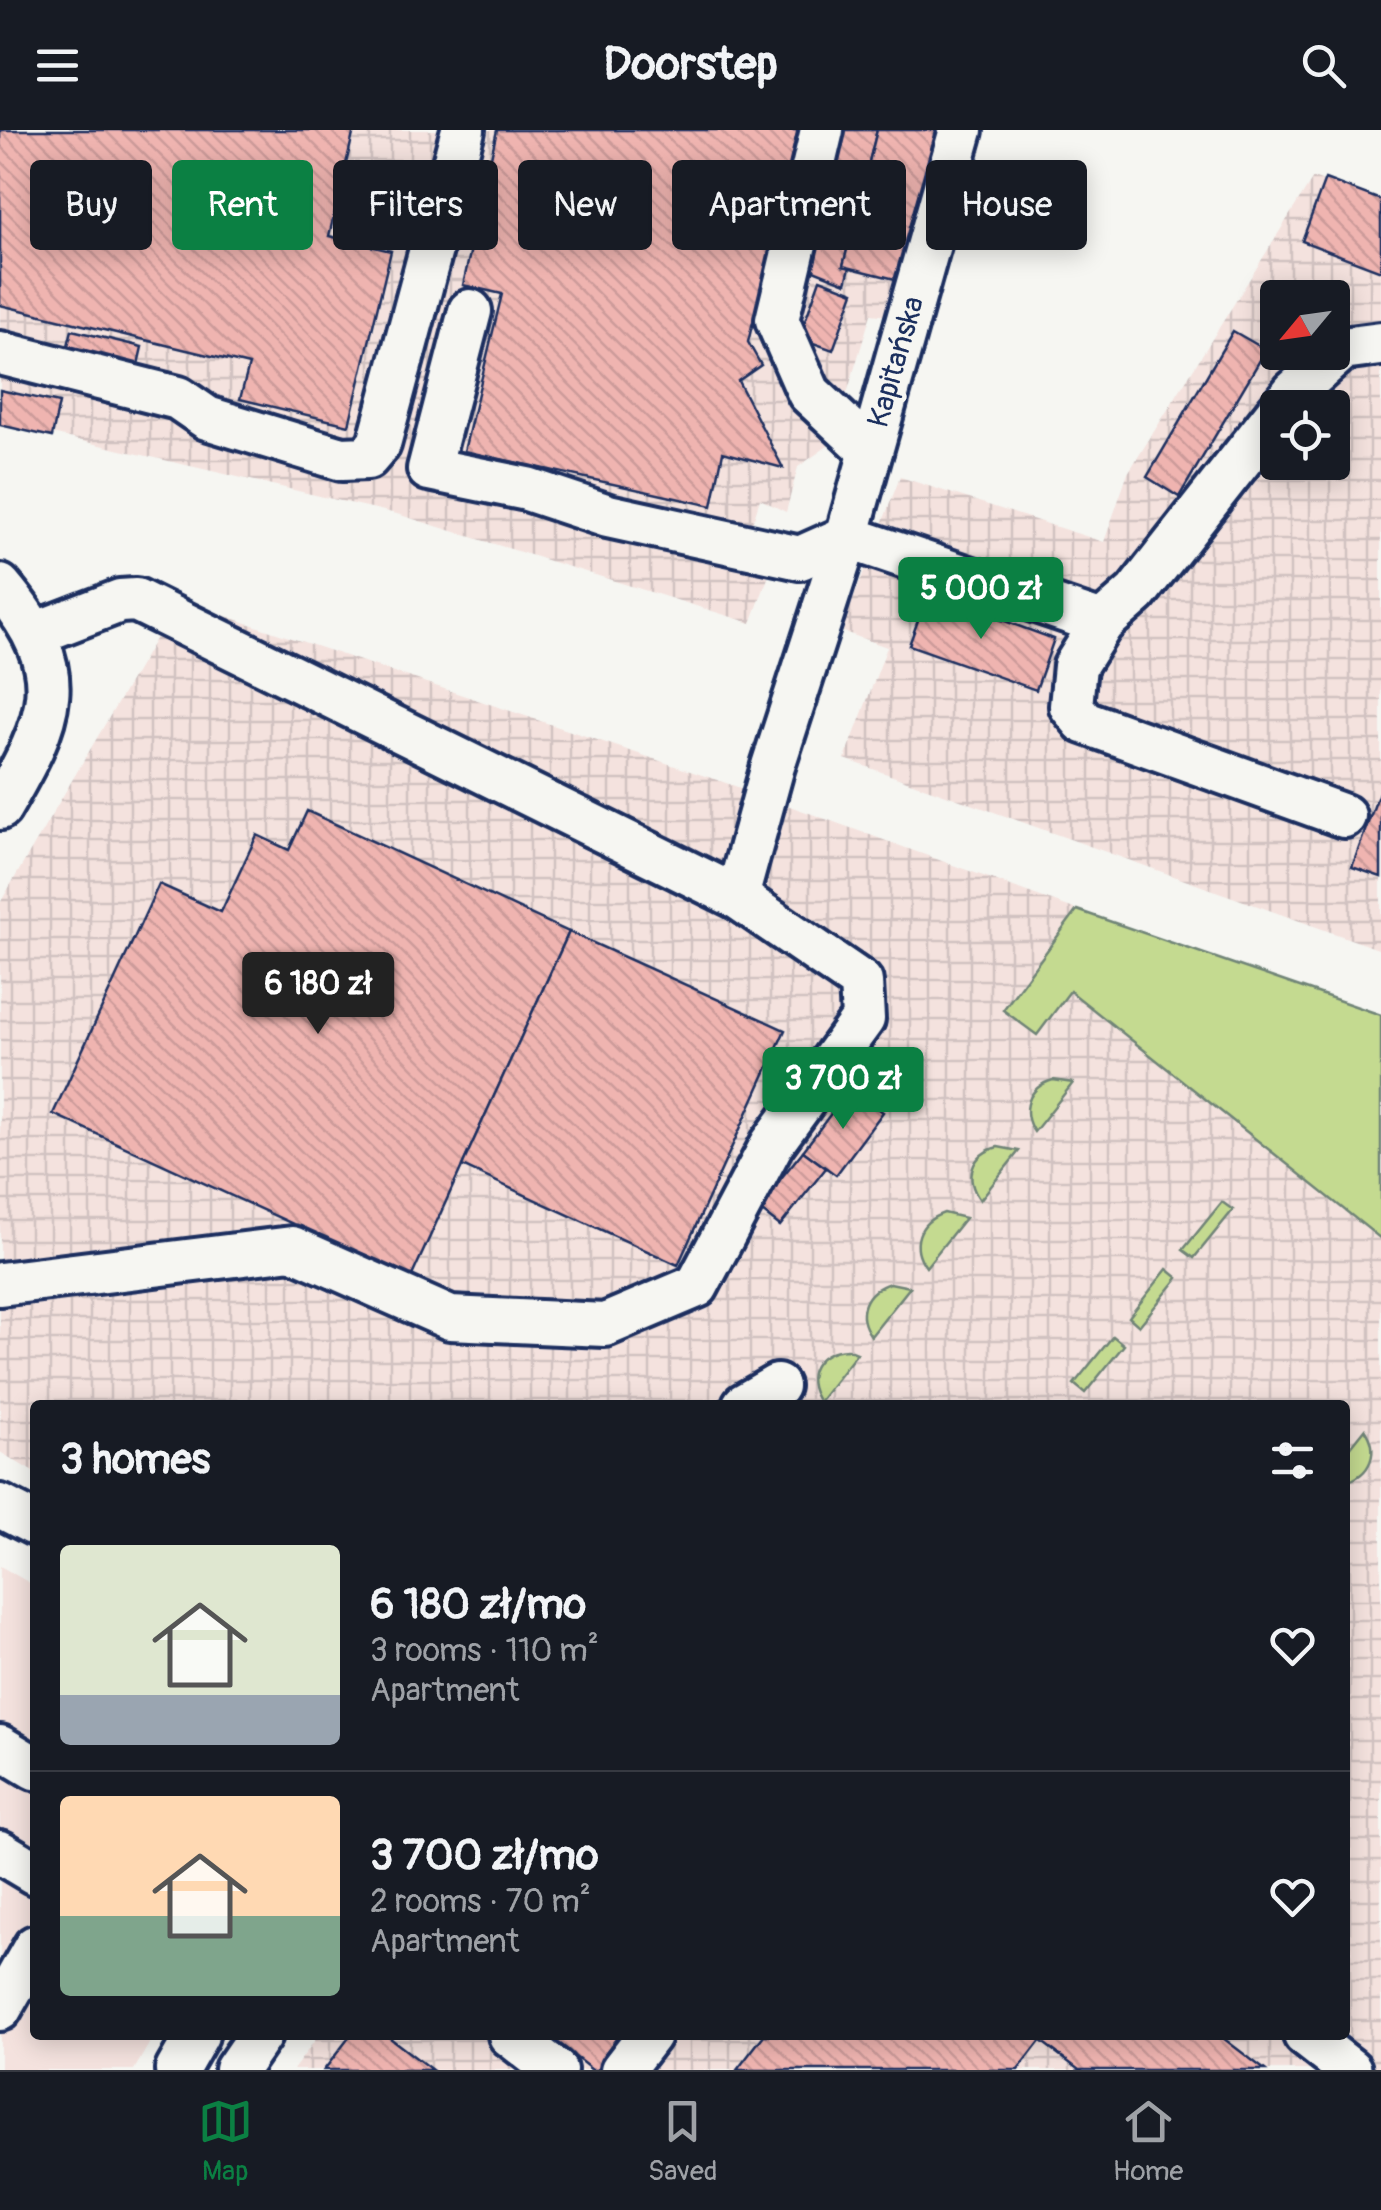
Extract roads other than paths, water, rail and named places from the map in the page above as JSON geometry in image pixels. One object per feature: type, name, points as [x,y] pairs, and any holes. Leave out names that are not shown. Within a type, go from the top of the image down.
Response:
[{"type":"street","points":[[0,352],[178,398],[207,418],[342,459],[367,458],[380,444],[463,130]]},
{"type":"street","points":[[822,130],[777,320],[809,393],[868,464]]},
{"type":"street","name":"Kapitańska","points":[[737,897],[773,766],[847,537],[961,130]]},
{"type":"street","points":[[470,310],[428,470],[526,489],[608,516],[800,558],[847,537],[1102,623]]},
{"type":"street","points":[[1296,390],[1342,349],[1381,344]]},
{"type":"street","points":[[1260,435],[1136,593],[1102,623],[1075,666],[1071,706],[1084,722],[1344,816]]},
{"type":"street","points":[[0,586],[34,634],[49,682],[46,719],[32,754],[0,808]]},
{"type":"street","points":[[0,1284],[292,1248],[450,1318],[605,1325],[697,1286],[772,1144],[863,1019],[861,982],[737,897],[136,600],[120,601],[34,634]]},
{"type":"street","points":[[0,1506],[30,1521]]},
{"type":"street","points":[[0,1747],[30,1765]]},
{"type":"street","points":[[0,1852],[30,1870]]},
{"type":"street","points":[[0,2010],[30,1956]]},
{"type":"street","points":[[177,2070],[194,2040]]},
{"type":"street","points":[[236,2070],[257,2040]]},
{"type":"street","points":[[516,2040],[555,2070]]},
{"type":"street","points":[[622,2070],[646,2040]]},
{"type":"street","points":[[1311,2040],[1350,2070]]}]
